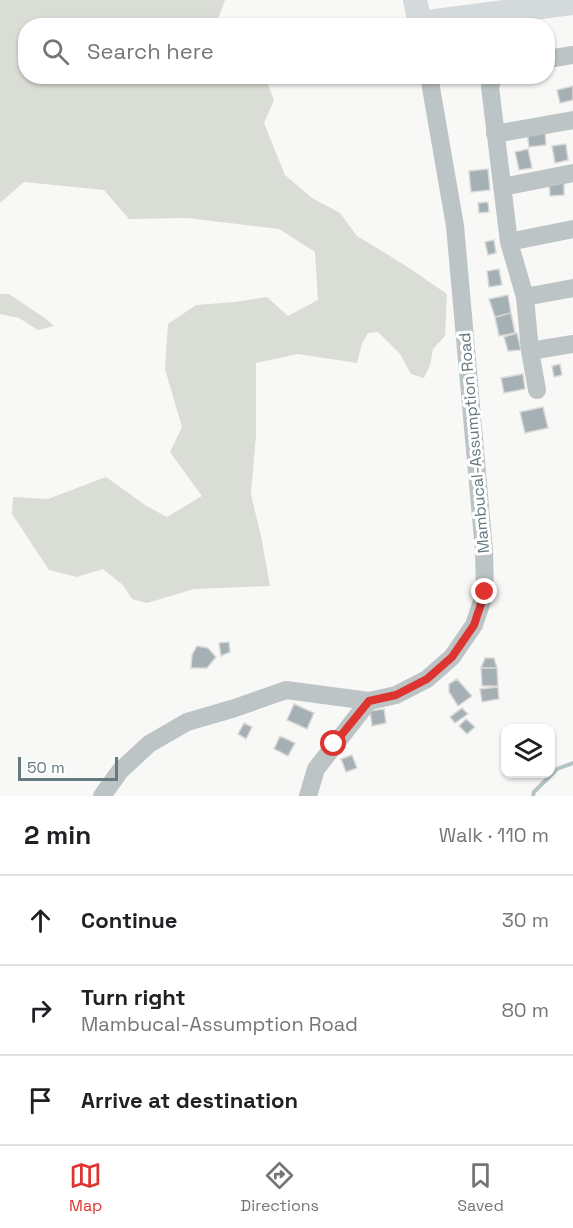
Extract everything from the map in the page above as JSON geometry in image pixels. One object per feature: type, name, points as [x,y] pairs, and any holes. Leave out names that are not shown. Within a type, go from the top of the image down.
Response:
[{"type":"main road","points":[[418,16],[573,3]]},
{"type":"street","points":[[555,58],[573,55]]},
{"type":"street","name":"Mambucal-Assumption Road","points":[[102,796],[120,771],[149,744],[187,722],[286,690],[369,701],[396,695],[427,679],[452,657],[474,625],[485,592],[484,551],[455,226],[430,84]]},
{"type":"street","points":[[491,84],[509,242],[525,297],[530,351],[537,390]]},
{"type":"street","points":[[495,134],[573,120]]},
{"type":"street","points":[[502,187],[573,172]]},
{"type":"street","points":[[509,242],[573,229]]},
{"type":"street","points":[[525,297],[573,288]]},
{"type":"street","points":[[530,351],[573,344]]},
{"type":"street","points":[[308,796],[316,769],[369,701]]},
{"type":"shaded area","points":[[0,0],[225,0],[219,18],[18,18],[18,84],[268,84],[274,100],[264,123],[285,175],[312,198],[340,213],[357,236],[447,294],[445,336],[433,349],[430,365],[424,378],[411,374],[400,354],[378,332],[368,333],[362,344],[357,363],[298,354],[256,363],[256,435],[251,494],[270,586],[194,589],[147,603],[132,599],[123,585],[103,569],[77,577],[49,570],[12,514],[13,497],[48,499],[106,477],[145,505],[167,517],[202,496],[170,452],[182,427],[165,369],[168,324],[196,305],[267,297],[288,316],[318,300],[315,252],[279,229],[187,218],[129,219],[104,190],[24,182],[0,203]]},
{"type":"shaded area","points":[[0,294],[9,294],[54,326],[38,330],[19,318],[0,314]]},
{"type":"building","points":[[573,86],[573,100],[560,103],[557,90]]},
{"type":"building","points":[[545,129],[546,145],[529,147],[527,130]]},
{"type":"building","points":[[566,144],[568,160],[555,163],[552,146]]},
{"type":"building","points":[[528,149],[532,168],[519,170],[515,152]]},
{"type":"building","points":[[488,169],[490,190],[471,192],[469,171]]},
{"type":"building","points":[[549,182],[564,182],[564,195],[550,196]]},
{"type":"building","points":[[488,202],[489,212],[479,213],[478,203]]},
{"type":"building","points":[[494,240],[496,253],[488,255],[485,242]]},
{"type":"building","points":[[499,269],[502,285],[489,287],[487,271]]},
{"type":"building","points":[[508,295],[511,313],[495,317],[489,299]]},
{"type":"building","points":[[511,313],[515,333],[499,336],[495,317]]},
{"type":"building","points":[[517,333],[521,350],[508,351],[504,337]]},
{"type":"building","points":[[560,364],[562,375],[554,377],[552,366]]},
{"type":"building","points":[[523,374],[525,389],[504,393],[501,378]]},
{"type":"building","points":[[543,407],[548,428],[525,433],[520,412]]},
{"type":"building","points":[[229,642],[230,652],[221,656],[219,643]]},
{"type":"building","points":[[197,646],[208,648],[216,657],[207,668],[191,668],[192,655]]},
{"type":"building","points":[[485,658],[494,658],[497,668],[481,668]]},
{"type":"building","points":[[481,668],[497,668],[498,686],[482,686]]},
{"type":"building","points":[[457,679],[472,696],[458,706],[449,692],[449,684]]},
{"type":"building","points":[[498,687],[499,699],[482,702],[480,689]]},
{"type":"building","points":[[294,704],[314,713],[307,729],[287,720]]},
{"type":"building","points":[[462,708],[468,714],[455,723],[450,717]]},
{"type":"building","points":[[384,709],[386,723],[372,726],[370,711]]},
{"type":"building","points":[[466,719],[475,727],[467,734],[459,726]]},
{"type":"building","points":[[244,723],[252,727],[246,739],[238,734]]},
{"type":"building","points":[[280,736],[295,743],[288,756],[274,749]]},
{"type":"building","points":[[352,755],[357,768],[346,772],[341,759]]},
{"type":"waterway","points":[[533,796],[534,792],[557,769],[573,763]]},
{"type":"route","points":[[334,744],[369,701],[396,695],[427,679],[452,657],[474,625],[485,592]]}]
